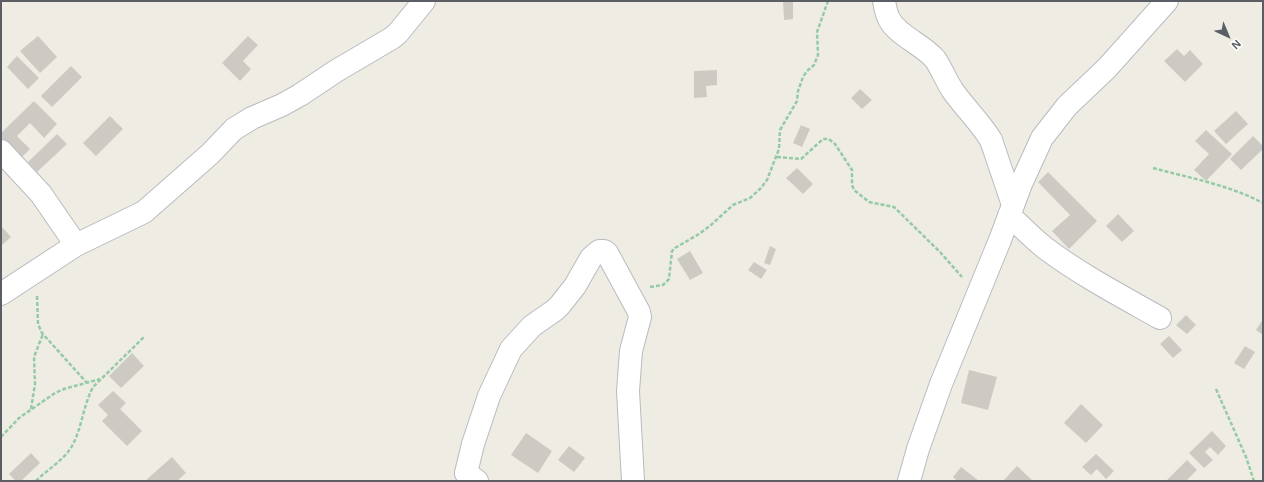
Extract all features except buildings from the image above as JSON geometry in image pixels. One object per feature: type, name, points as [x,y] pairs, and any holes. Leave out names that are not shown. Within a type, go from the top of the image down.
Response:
[{"type":"street","points":[[1,294],[76,245],[144,212],[210,154],[234,130],[252,118],[300,96],[336,71],[392,38],[398,33],[424,1]]},
{"type":"street","points":[[884,1],[888,18],[895,27],[934,59],[953,90],[986,131],[991,140],[1011,210],[1029,234],[1051,252],[1080,272],[1160,318]]},
{"type":"street","points":[[909,481],[918,449],[941,384],[1024,178],[1042,138],[1067,106],[1107,68],[1167,1]]},
{"type":"street","points":[[1,151],[42,194],[76,245]]},
{"type":"street","points":[[477,481],[466,473],[468,463],[489,396],[511,349],[532,326],[555,310],[563,302],[575,286],[591,258],[598,251],[604,251],[607,253],[637,307],[640,317],[631,351],[628,391],[634,481]]},
{"type":"path","points":[[637,307],[648,288],[663,285],[669,279],[672,251],[675,248],[711,225],[733,205],[750,198],[767,180],[777,157],[780,130],[797,101],[798,91],[803,77],[814,65],[818,55],[817,32],[828,1]]},
{"type":"path","points":[[777,157],[801,158],[823,139],[826,138],[832,141],[852,170],[852,185],[854,190],[869,202],[894,207],[906,218],[964,278],[969,288],[972,307]]},
{"type":"path","points":[[1153,168],[1251,196],[1263,203]]},
{"type":"path","points":[[38,269],[36,299],[38,324],[43,334],[87,383]]},
{"type":"path","points":[[30,410],[35,384],[34,357],[43,334]]},
{"type":"path","points":[[36,481],[67,453],[73,445],[88,397],[94,387],[145,336]]},
{"type":"path","points":[[1,437],[19,418],[59,391],[101,379]]},
{"type":"path","points":[[1216,388],[1246,457],[1254,481]]}]
